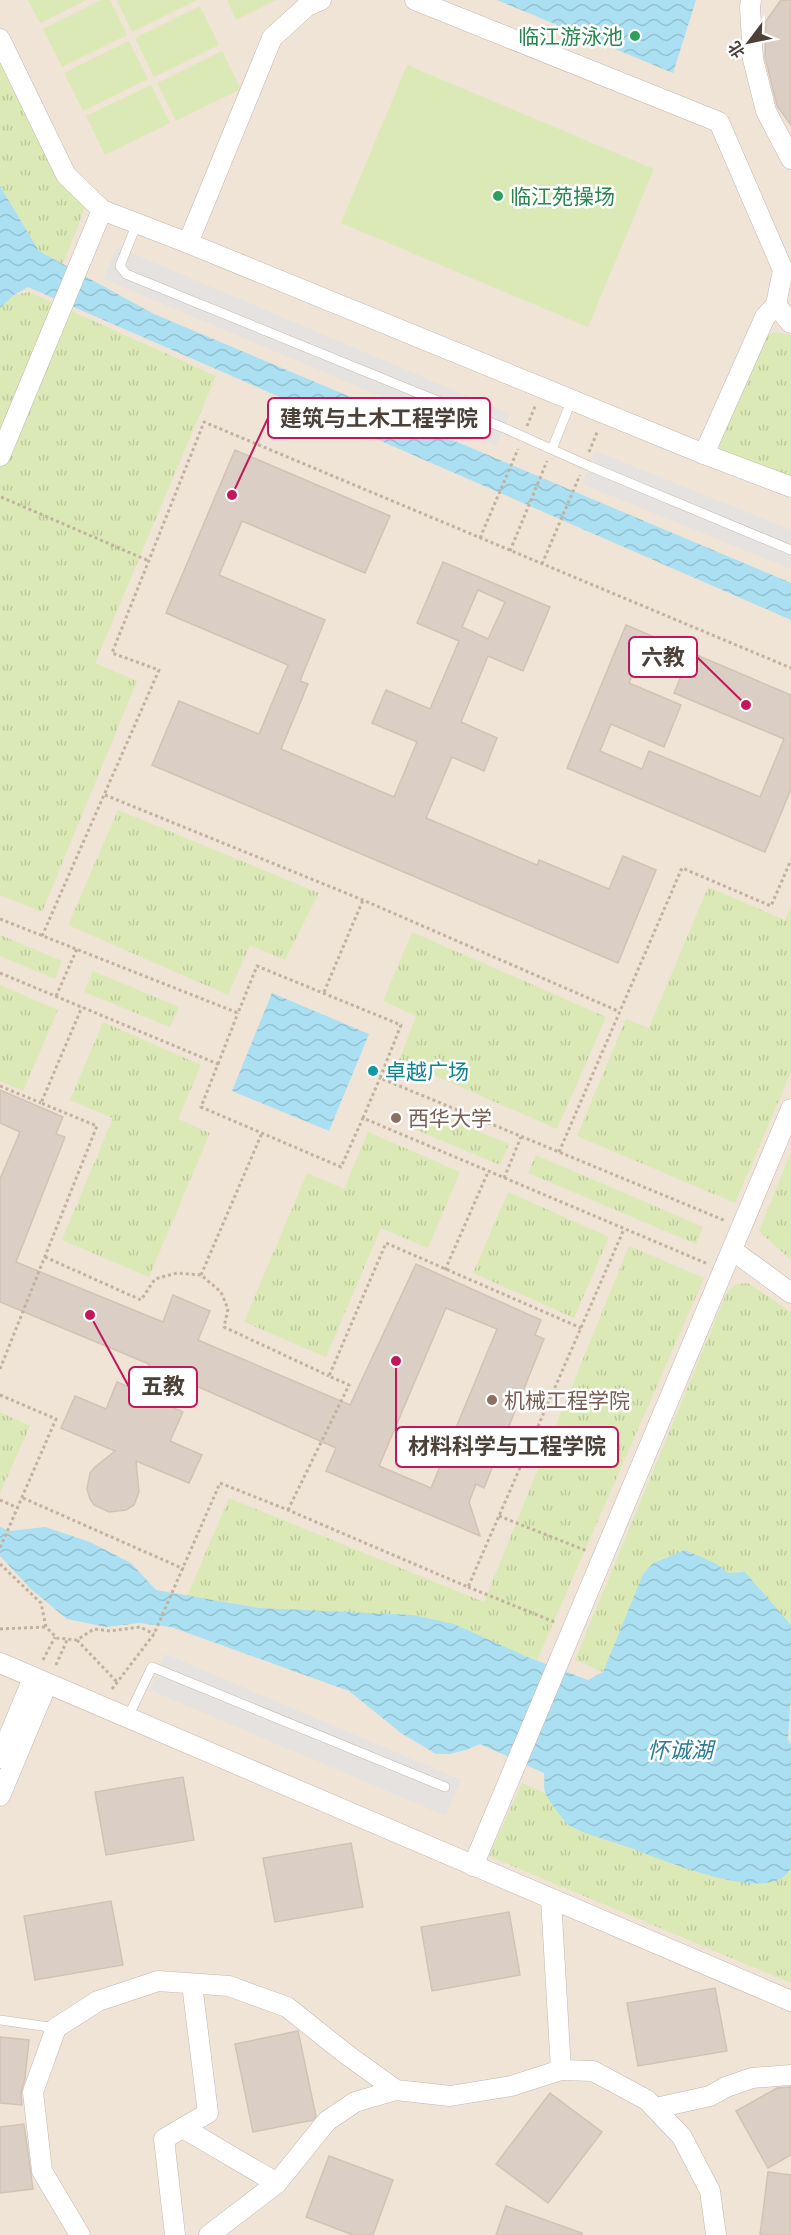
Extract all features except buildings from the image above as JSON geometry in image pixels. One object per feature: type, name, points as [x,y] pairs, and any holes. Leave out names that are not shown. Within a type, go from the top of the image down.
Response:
[{"type":"street","points":[[188,243],[272,38],[307,6],[321,0]]},
{"type":"street","points":[[415,0],[719,122],[783,270],[776,305],[765,318],[704,454]]},
{"type":"street","points":[[751,0],[753,59],[766,111],[791,159]]},
{"type":"street","points":[[0,39],[66,175],[102,210],[704,454],[791,487]]},
{"type":"street","points":[[0,456],[102,210]]},
{"type":"street","points":[[776,305],[791,323]]},
{"type":"street","points":[[473,1866],[791,1110]]},
{"type":"street","points":[[732,1250],[791,1293]]},
{"type":"street","points":[[0,1663],[791,2001]]},
{"type":"street","points":[[0,1758],[40,1681]]},
{"type":"street","points":[[0,1796],[40,1681]]},
{"type":"street","points":[[551,1899],[561,2070]]},
{"type":"street","points":[[80,2235],[42,2171],[33,2092],[57,2028],[98,2001],[158,1981],[229,1986],[287,2007],[396,2090]]},
{"type":"street","points":[[175,2235],[164,2139],[208,2113],[192,1983]]},
{"type":"street","points":[[209,2235],[277,2183],[327,2121],[355,2102],[396,2090],[450,2096],[511,2086],[561,2070],[594,2072],[647,2100],[656,2108],[682,2137],[710,2191],[717,2235]]},
{"type":"street","points":[[656,2108],[710,2096],[726,2087],[752,2078],[791,2074]]},
{"type":"street","points":[[183,2127],[277,2183]]},
{"type":"lane","points":[[137,223],[120,266],[126,274],[493,423],[791,550]]},
{"type":"lane","points":[[552,450],[573,399]]},
{"type":"lane","points":[[128,1717],[152,1667],[445,1786]]},
{"type":"lane","points":[[0,2020],[57,2028]]},
{"type":"path","points":[[42,936],[159,670],[112,653],[204,422],[791,668]]},
{"type":"path","points":[[480,538],[515,456]]},
{"type":"path","points":[[510,551],[544,469]]},
{"type":"path","points":[[542,564],[576,483]]},
{"type":"path","points":[[1,497],[149,561]]},
{"type":"path","points":[[105,795],[363,900],[618,1011]]},
{"type":"path","points":[[559,1152],[618,1011],[682,868],[771,906],[791,860]]},
{"type":"path","points":[[324,992],[363,900]]},
{"type":"path","points":[[0,918],[238,1013]]},
{"type":"path","points":[[56,996],[76,949]]},
{"type":"path","points":[[257,966],[324,992],[401,1025],[341,1167],[201,1107],[257,966]]},
{"type":"path","points":[[0,973],[218,1065]]},
{"type":"path","points":[[41,1103],[82,1007]]},
{"type":"path","points":[[380,1078],[730,1223]]},
{"type":"path","points":[[0,1086],[97,1126],[0,1370]]},
{"type":"path","points":[[363,1118],[713,1266]]},
{"type":"path","points":[[201,1275],[262,1133]]},
{"type":"path","points":[[504,1178],[521,1137]]},
{"type":"path","points":[[445,1270],[488,1172]]},
{"type":"path","points":[[468,1587],[624,1229]]},
{"type":"path","points":[[329,1376],[386,1244],[581,1328]]},
{"type":"path","points":[[45,1257],[141,1300],[155,1279],[177,1273],[201,1275],[221,1292],[228,1309],[224,1327],[349,1384],[288,1510]]},
{"type":"path","points":[[0,1395],[56,1419],[0,1548]]},
{"type":"path","points":[[112,1689],[154,1634],[220,1483],[561,1624]]},
{"type":"path","points":[[23,1498],[184,1569]]},
{"type":"path","points":[[0,1500],[18,1508]]},
{"type":"path","points":[[500,1515],[592,1552]]},
{"type":"path","points":[[0,1564],[41,1603],[46,1627],[55,1637],[77,1640],[94,1629],[110,1631],[140,1627],[154,1634]]},
{"type":"path","points":[[0,1629],[46,1627]]},
{"type":"path","points":[[43,1660],[55,1637]]},
{"type":"path","points":[[56,1665],[67,1640]]},
{"type":"path","points":[[77,1640],[117,1683]]},
{"type":"shaded area","name":"西华大学","points":[[0,0],[791,0],[791,2235],[0,2235]]},
{"type":"shaded area","points":[[117,247],[510,414],[496,445],[104,279]]},
{"type":"shaded area","points":[[595,451],[791,530],[791,569],[582,484]]},
{"type":"shaded area","points":[[165,1654],[461,1780],[446,1816],[150,1690]]},
{"type":"green space","points":[[28,0],[86,0],[40,23]]},
{"type":"green space","points":[[101,0],[110,0],[127,35],[62,67],[43,29]]},
{"type":"green space","points":[[117,0],[197,0],[132,32]]},
{"type":"green space","points":[[227,0],[276,0],[236,20]]},
{"type":"green space","points":[[200,6],[219,45],[154,77],[135,38]]},
{"type":"green space","points":[[129,41],[148,79],[83,111],[64,73]]},
{"type":"green space","points":[[222,51],[241,89],[176,121],[157,83]]},
{"type":"green space","points":[[0,59],[85,207],[63,264],[39,251],[0,186]]},
{"type":"green space","name":"临江苑操场","points":[[407,65],[654,169],[588,327],[341,223]]},
{"type":"green space","points":[[151,85],[170,123],[105,155],[86,116]]},
{"type":"green space","points":[[29,292],[216,376],[95,663],[137,681],[42,912],[0,895],[0,308],[14,295]]},
{"type":"green space","points":[[775,332],[791,335],[791,479],[718,449],[766,336]]},
{"type":"green space","points":[[118,810],[319,893],[285,960],[250,945],[228,995],[68,925]]},
{"type":"green space","points":[[708,887],[785,920],[791,906],[791,1072],[735,1203],[577,1136],[626,1019],[649,1028]]},
{"type":"green space","points":[[412,932],[606,1017],[557,1129],[399,1060],[416,1016],[383,1001]]},
{"type":"green space","points":[[0,935],[62,961],[55,979],[0,956]]},
{"type":"green space","points":[[93,971],[179,1007],[170,1027],[84,992]]},
{"type":"green space","points":[[0,985],[58,1010],[23,1091],[0,1081]]},
{"type":"green space","points":[[103,1022],[201,1065],[178,1119],[210,1133],[149,1277],[62,1240],[113,1118],[70,1100]]},
{"type":"green space","points":[[423,1108],[509,1144],[500,1165],[414,1129]]},
{"type":"green space","points":[[368,1132],[460,1172],[428,1248],[381,1228],[326,1357],[244,1322],[307,1173],[344,1189]]},
{"type":"green space","points":[[791,1152],[791,1260],[759,1231]]},
{"type":"green space","points":[[536,1155],[703,1227],[696,1244],[528,1173]]},
{"type":"green space","points":[[508,1192],[609,1237],[574,1318],[473,1273]]},
{"type":"green space","points":[[629,1246],[704,1278],[537,1660],[526,1656],[187,1596],[229,1498],[484,1602]]},
{"type":"green space","points":[[748,1283],[791,1312],[791,1625],[745,1572],[728,1573],[717,1564],[667,1556],[653,1563],[643,1574],[603,1672],[575,1660],[727,1292],[736,1284]]},
{"type":"green space","points":[[0,1412],[30,1426],[0,1493]]},
{"type":"green space","points":[[522,1783],[545,1793],[569,1826],[715,1877],[760,1884],[789,1872],[791,1867],[791,1983],[489,1856]]},
{"type":"water","name":"临江游泳池","points":[[497,0],[696,0],[673,73]]},
{"type":"water","points":[[0,186],[39,251],[154,314],[791,583],[791,620],[28,287],[14,295],[0,308]]},
{"type":"water","points":[[272,993],[369,1034],[329,1131],[232,1091]]},
{"type":"water","name":"怀诚湖","points":[[0,1527],[10,1531],[45,1527],[90,1542],[131,1563],[156,1590],[259,1608],[413,1615],[454,1624],[525,1656],[588,1680],[603,1672],[643,1574],[653,1563],[685,1550],[717,1564],[728,1573],[745,1572],[791,1625],[788,1739],[791,1745],[791,1867],[780,1879],[762,1883],[739,1882],[686,1868],[569,1825],[559,1815],[546,1795],[544,1773],[480,1744],[449,1754],[436,1754],[401,1733],[349,1691],[171,1627],[139,1623],[106,1627],[67,1619],[31,1589],[0,1556]]},
{"type":"place","name":"临江游泳池","points":[[635,36]]},
{"type":"place","name":"临江苑操场","points":[[498,196]]},
{"type":"place","name":"建筑与土木工程学院","points":[[232,495]]},
{"type":"place","name":"六教","points":[[746,705]]},
{"type":"place","name":"卓越广场","points":[[373,1071]]},
{"type":"place","name":"西华大学","points":[[396,1118]]},
{"type":"place","name":"五教","points":[[90,1315]]},
{"type":"place","name":"材料科学与工程学院","points":[[396,1361]]},
{"type":"place","name":"机械工程学院","points":[[492,1400]]}]
